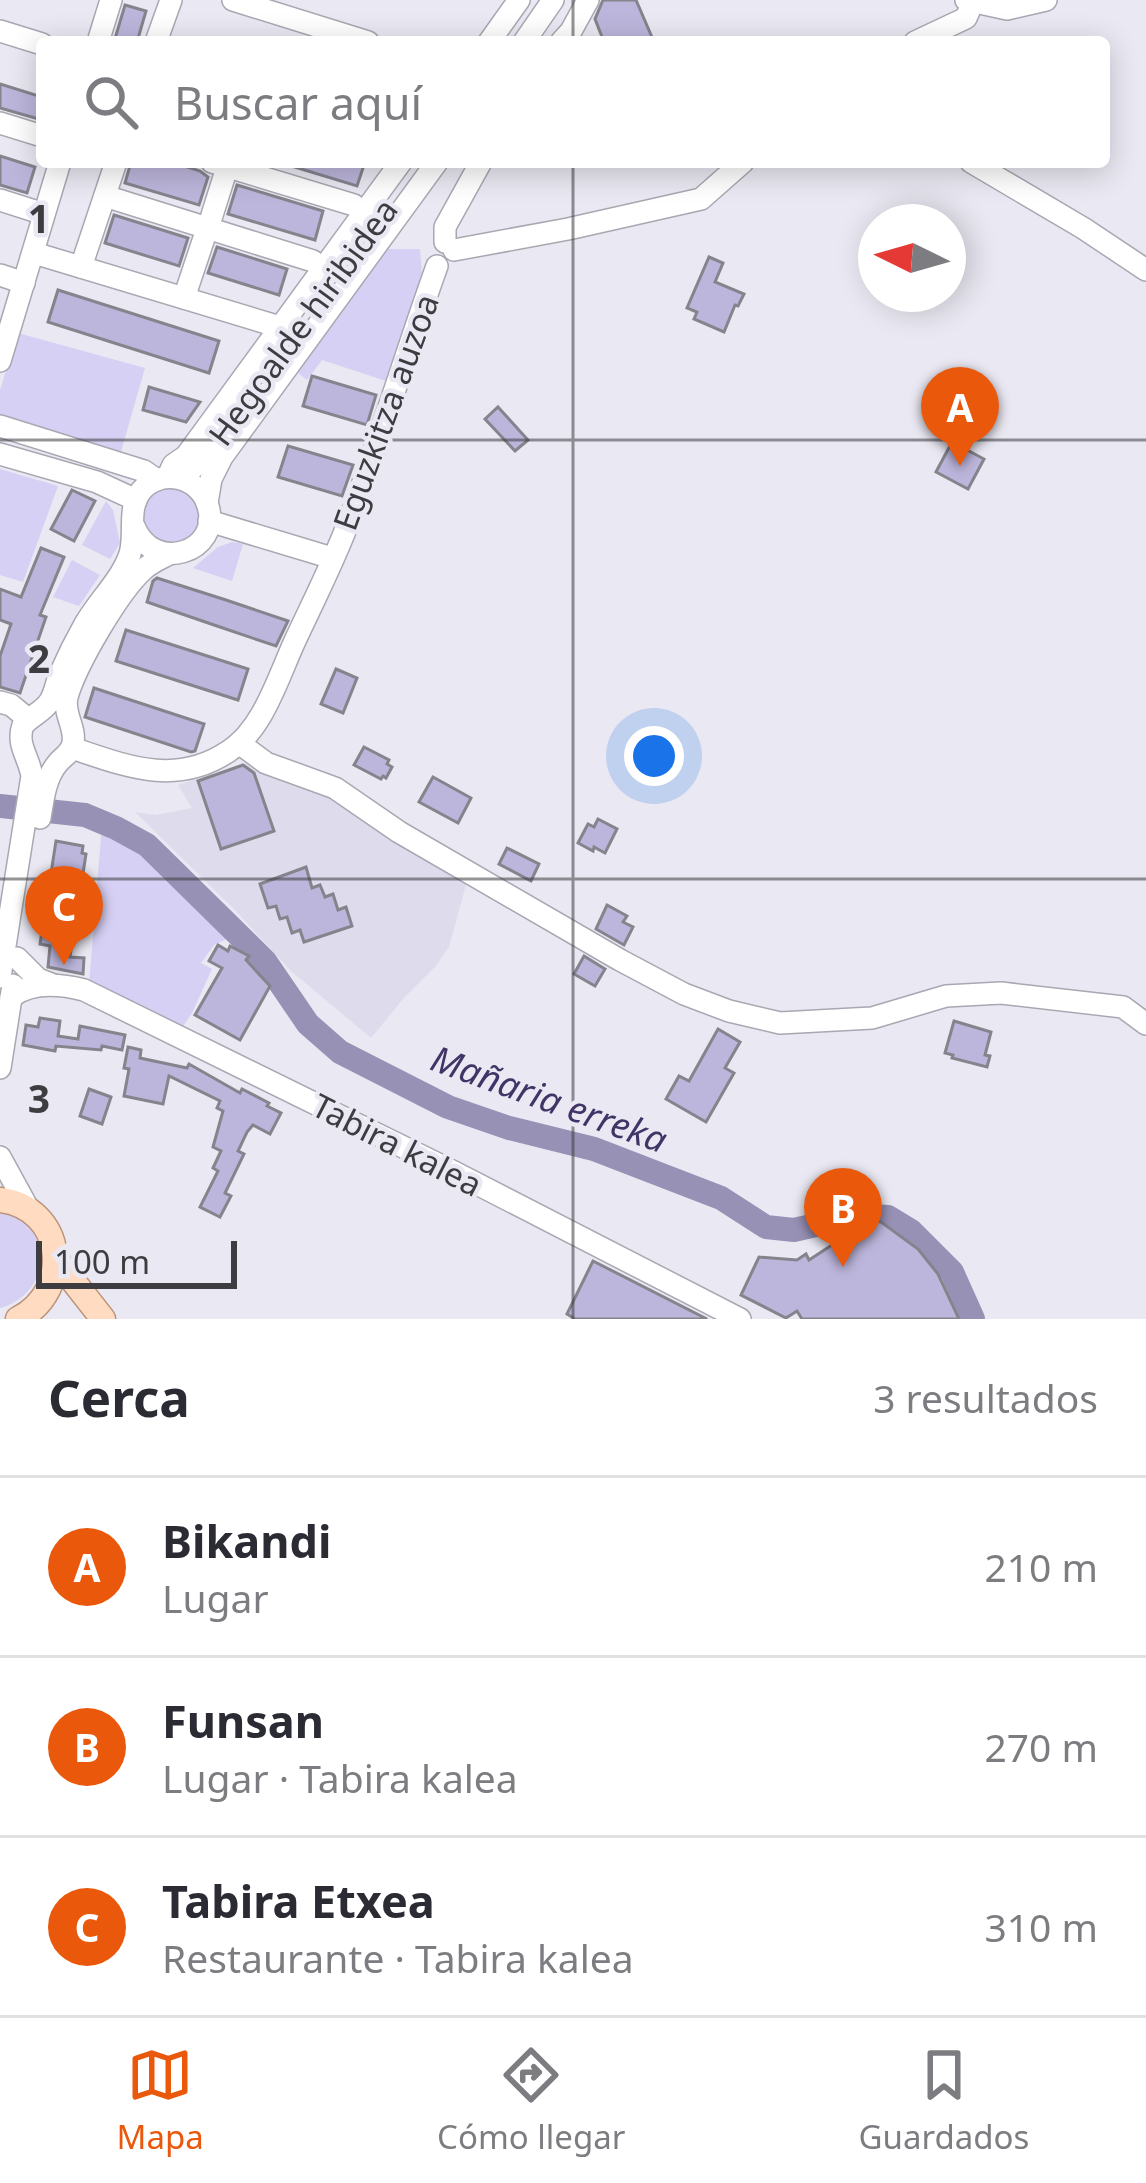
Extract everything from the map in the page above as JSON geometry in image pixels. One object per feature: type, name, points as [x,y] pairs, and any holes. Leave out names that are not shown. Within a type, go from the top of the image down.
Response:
[{"type":"main road","points":[[0,1200],[29,1210],[43,1223],[56,1259],[43,1299],[20,1318]]},
{"type":"main road","points":[[56,1259],[103,1319]]},
{"type":"main road","points":[[20,1318],[46,1319]]},
{"type":"street","points":[[100,36],[111,0]]},
{"type":"street","points":[[158,36],[172,0]]},
{"type":"street","points":[[233,0],[349,36]]},
{"type":"street","points":[[493,36],[519,0]]},
{"type":"street","points":[[510,36],[536,0]]},
{"type":"street","points":[[528,36],[553,0]]},
{"type":"street","points":[[566,36],[588,0]]},
{"type":"street","points":[[928,36],[966,18],[969,1],[998,9],[1046,0]]},
{"type":"street","points":[[0,31],[36,42]]},
{"type":"street","points":[[0,123],[36,134]]},
{"type":"street","points":[[1,355],[58,168]]},
{"type":"street","points":[[81,267],[114,168]]},
{"type":"street","points":[[184,298],[222,168]]},
{"type":"street","name":"Hegoalde hiribidea","points":[[230,168],[354,205]]},
{"type":"street","name":"Hegoalde hiribidea","points":[[274,325],[382,168]]},
{"type":"street","points":[[0,1068],[6,987],[36,799],[32,776],[18,753],[21,732],[49,704],[85,624],[125,565],[134,526],[132,513],[140,492],[168,478],[172,465],[186,456],[274,325],[395,168]]},
{"type":"street","name":"Hegoalde hiribidea","points":[[168,478],[211,449],[415,168]]},
{"type":"street","points":[[134,526],[143,542],[159,553],[185,552],[199,543],[212,479],[222,458],[433,168]]},
{"type":"street","name":"Eguzkitza auzoa","points":[[239,743],[256,723],[346,529],[446,252],[445,227],[478,168]]},
{"type":"street","points":[[446,252],[701,199],[736,168]]},
{"type":"street","points":[[981,168],[1146,270]]},
{"type":"street","name":"Hegoalde hiribidea","points":[[105,196],[314,261]]},
{"type":"street","points":[[0,200],[44,214]]},
{"type":"street","points":[[34,253],[274,325]]},
{"type":"street","points":[[0,275],[24,283]]},
{"type":"street","points":[[0,426],[193,484],[208,512]]},
{"type":"street","points":[[0,454],[98,482],[136,500]]},
{"type":"street","name":"Eguzkitza auzoa","points":[[208,512],[332,557]]},
{"type":"street","points":[[36,799],[73,734],[65,703],[99,630],[138,575],[169,554]]},
{"type":"street","points":[[0,701],[33,716],[54,712],[67,721]]},
{"type":"street","points":[[18,753],[43,765],[64,755],[156,772],[197,767],[239,743],[266,763],[335,788],[399,832],[620,961],[729,1011],[780,1023],[872,1018],[946,996],[1001,993],[1123,1006],[1146,1024]]},
{"type":"street","points":[[6,987],[17,958],[29,843]]},
{"type":"street","points":[[17,958],[50,984]]},
{"type":"street","points":[[6,987],[18,991],[50,984]]},
{"type":"street","name":"Tabira kalea","points":[[50,984],[84,990],[740,1319]]},
{"type":"street","points":[[0,1157],[29,1210]]},
{"type":"shaded area","points":[[386,249],[420,249],[422,274],[386,381],[322,360],[307,380],[298,373]]},
{"type":"shaded area","points":[[18,333],[145,368],[120,455],[0,416],[0,390]]},
{"type":"shaded area","points":[[0,469],[58,486],[23,582],[0,575]]},
{"type":"shaded area","points":[[170,484],[196,496],[201,523],[189,539],[173,544],[149,534],[142,519],[151,492]]},
{"type":"shaded area","points":[[106,501],[113,510],[120,543],[110,559],[82,545]]},
{"type":"shaded area","points":[[243,544],[232,581],[193,568],[218,547]]},
{"type":"shaded area","points":[[72,560],[100,575],[79,606],[53,597]]},
{"type":"shaded area","points":[[250,762],[315,787],[467,881],[449,947],[371,1038],[291,971],[135,812],[156,815],[192,808],[178,785]]},
{"type":"shaded area","points":[[102,824],[144,844],[229,938],[214,945],[201,963],[212,969],[180,1031],[89,985]]},
{"type":"shaded area","points":[[0,1211],[26,1224],[40,1248],[41,1261],[33,1285],[0,1308]]},
{"type":"building","points":[[603,0],[636,0],[651,36],[602,36],[595,19]]},
{"type":"building","points":[[125,5],[146,11],[139,36],[116,36]]},
{"type":"building","points":[[0,84],[36,95],[36,118],[0,108]]},
{"type":"building","points":[[0,156],[35,167],[27,193],[0,185]]},
{"type":"building","points":[[129,168],[191,168],[208,177],[199,205],[125,183]]},
{"type":"building","points":[[298,168],[363,168],[357,186]]},
{"type":"building","points":[[237,185],[323,211],[315,240],[228,214]]},
{"type":"building","points":[[114,215],[188,238],[179,266],[105,243]]},
{"type":"building","points":[[217,247],[287,269],[279,295],[208,273]]},
{"type":"building","points":[[709,257],[723,263],[715,282],[744,294],[724,332],[694,319],[697,312],[687,308]]},
{"type":"building","points":[[58,290],[219,341],[209,373],[48,322]]},
{"type":"building","points":[[312,376],[376,395],[367,425],[303,406]]},
{"type":"building","points":[[149,387],[200,402],[186,422],[143,410]]},
{"type":"building","points":[[498,407],[528,440],[515,451],[485,419]]},
{"type":"building","points":[[952,442],[984,459],[968,489],[936,472]]},
{"type":"building","points":[[288,446],[353,465],[342,496],[278,477]]},
{"type":"building","points":[[72,490],[95,501],[74,541],[51,529]]},
{"type":"building","points":[[41,548],[64,557],[40,615],[46,617],[20,693],[0,687],[0,656],[11,624],[0,620],[0,589],[21,597]]},
{"type":"building","points":[[157,578],[288,621],[276,646],[147,602]]},
{"type":"building","points":[[126,630],[248,669],[238,700],[116,661]]},
{"type":"building","points":[[336,669],[357,678],[343,713],[321,704]]},
{"type":"building","points":[[94,688],[204,724],[195,751],[85,717]]},
{"type":"building","points":[[364,747],[389,760],[392,767],[386,778],[354,765]]},
{"type":"building","points":[[243,765],[254,773],[274,831],[221,849],[198,781]]},
{"type":"building","points":[[433,777],[471,798],[458,823],[419,802]]},
{"type":"building","points":[[598,819],[617,829],[605,853],[578,843],[588,824],[594,827]]},
{"type":"building","points":[[56,841],[83,846],[86,854],[70,957],[84,958],[83,974],[48,967],[50,946],[40,944]]},
{"type":"building","points":[[507,848],[539,864],[531,881],[499,864]]},
{"type":"building","points":[[306,867],[312,888],[320,885],[325,897],[333,894],[338,910],[346,907],[352,926],[304,942],[300,930],[292,933],[287,917],[280,919],[276,906],[268,908],[260,884]]},
{"type":"building","points":[[607,905],[627,916],[623,922],[633,927],[624,945],[596,929]]},
{"type":"building","points":[[218,945],[249,956],[246,960],[270,986],[240,1040],[195,1015],[222,968],[209,961]]},
{"type":"building","points":[[584,956],[605,969],[595,986],[574,974]]},
{"type":"building","points":[[40,1018],[60,1021],[58,1036],[78,1039],[80,1026],[125,1035],[122,1050],[56,1046],[55,1051],[23,1045],[26,1025],[38,1027]]},
{"type":"building","points":[[954,1021],[991,1032],[987,1067],[945,1053]]},
{"type":"building","points":[[718,1029],[740,1042],[725,1068],[734,1073],[706,1122],[666,1099],[679,1076],[689,1081]]},
{"type":"building","points":[[128,1047],[141,1050],[140,1058],[187,1068],[189,1064],[281,1113],[270,1134],[253,1125],[247,1132],[238,1151],[244,1154],[225,1193],[231,1196],[220,1217],[200,1207],[218,1171],[213,1168],[221,1151],[213,1147],[223,1111],[217,1108],[220,1101],[169,1076],[163,1104],[124,1096]]},
{"type":"building","points":[[89,1089],[111,1097],[102,1124],[80,1116]]},
{"type":"building","points":[[870,1220],[881,1222],[918,1249],[938,1274],[959,1319],[802,1319],[797,1311],[786,1318],[741,1295],[759,1257],[797,1260],[806,1254],[809,1260]]},
{"type":"building","points":[[593,1261],[707,1319],[575,1319],[567,1314]]},
{"type":"waterway","name":"Mañaria erreka","points":[[0,806],[85,815],[147,845],[265,961],[308,1024],[340,1052],[448,1107],[594,1149],[721,1198],[766,1227],[794,1230],[859,1215],[888,1217],[911,1231],[952,1272],[973,1319]]},
{"type":"place","name":"Bikandi","points":[[960,466]]},
{"type":"place","name":"Tabira Etxea","points":[[64,965]]},
{"type":"place","name":"Funsan","points":[[843,1267]]}]
